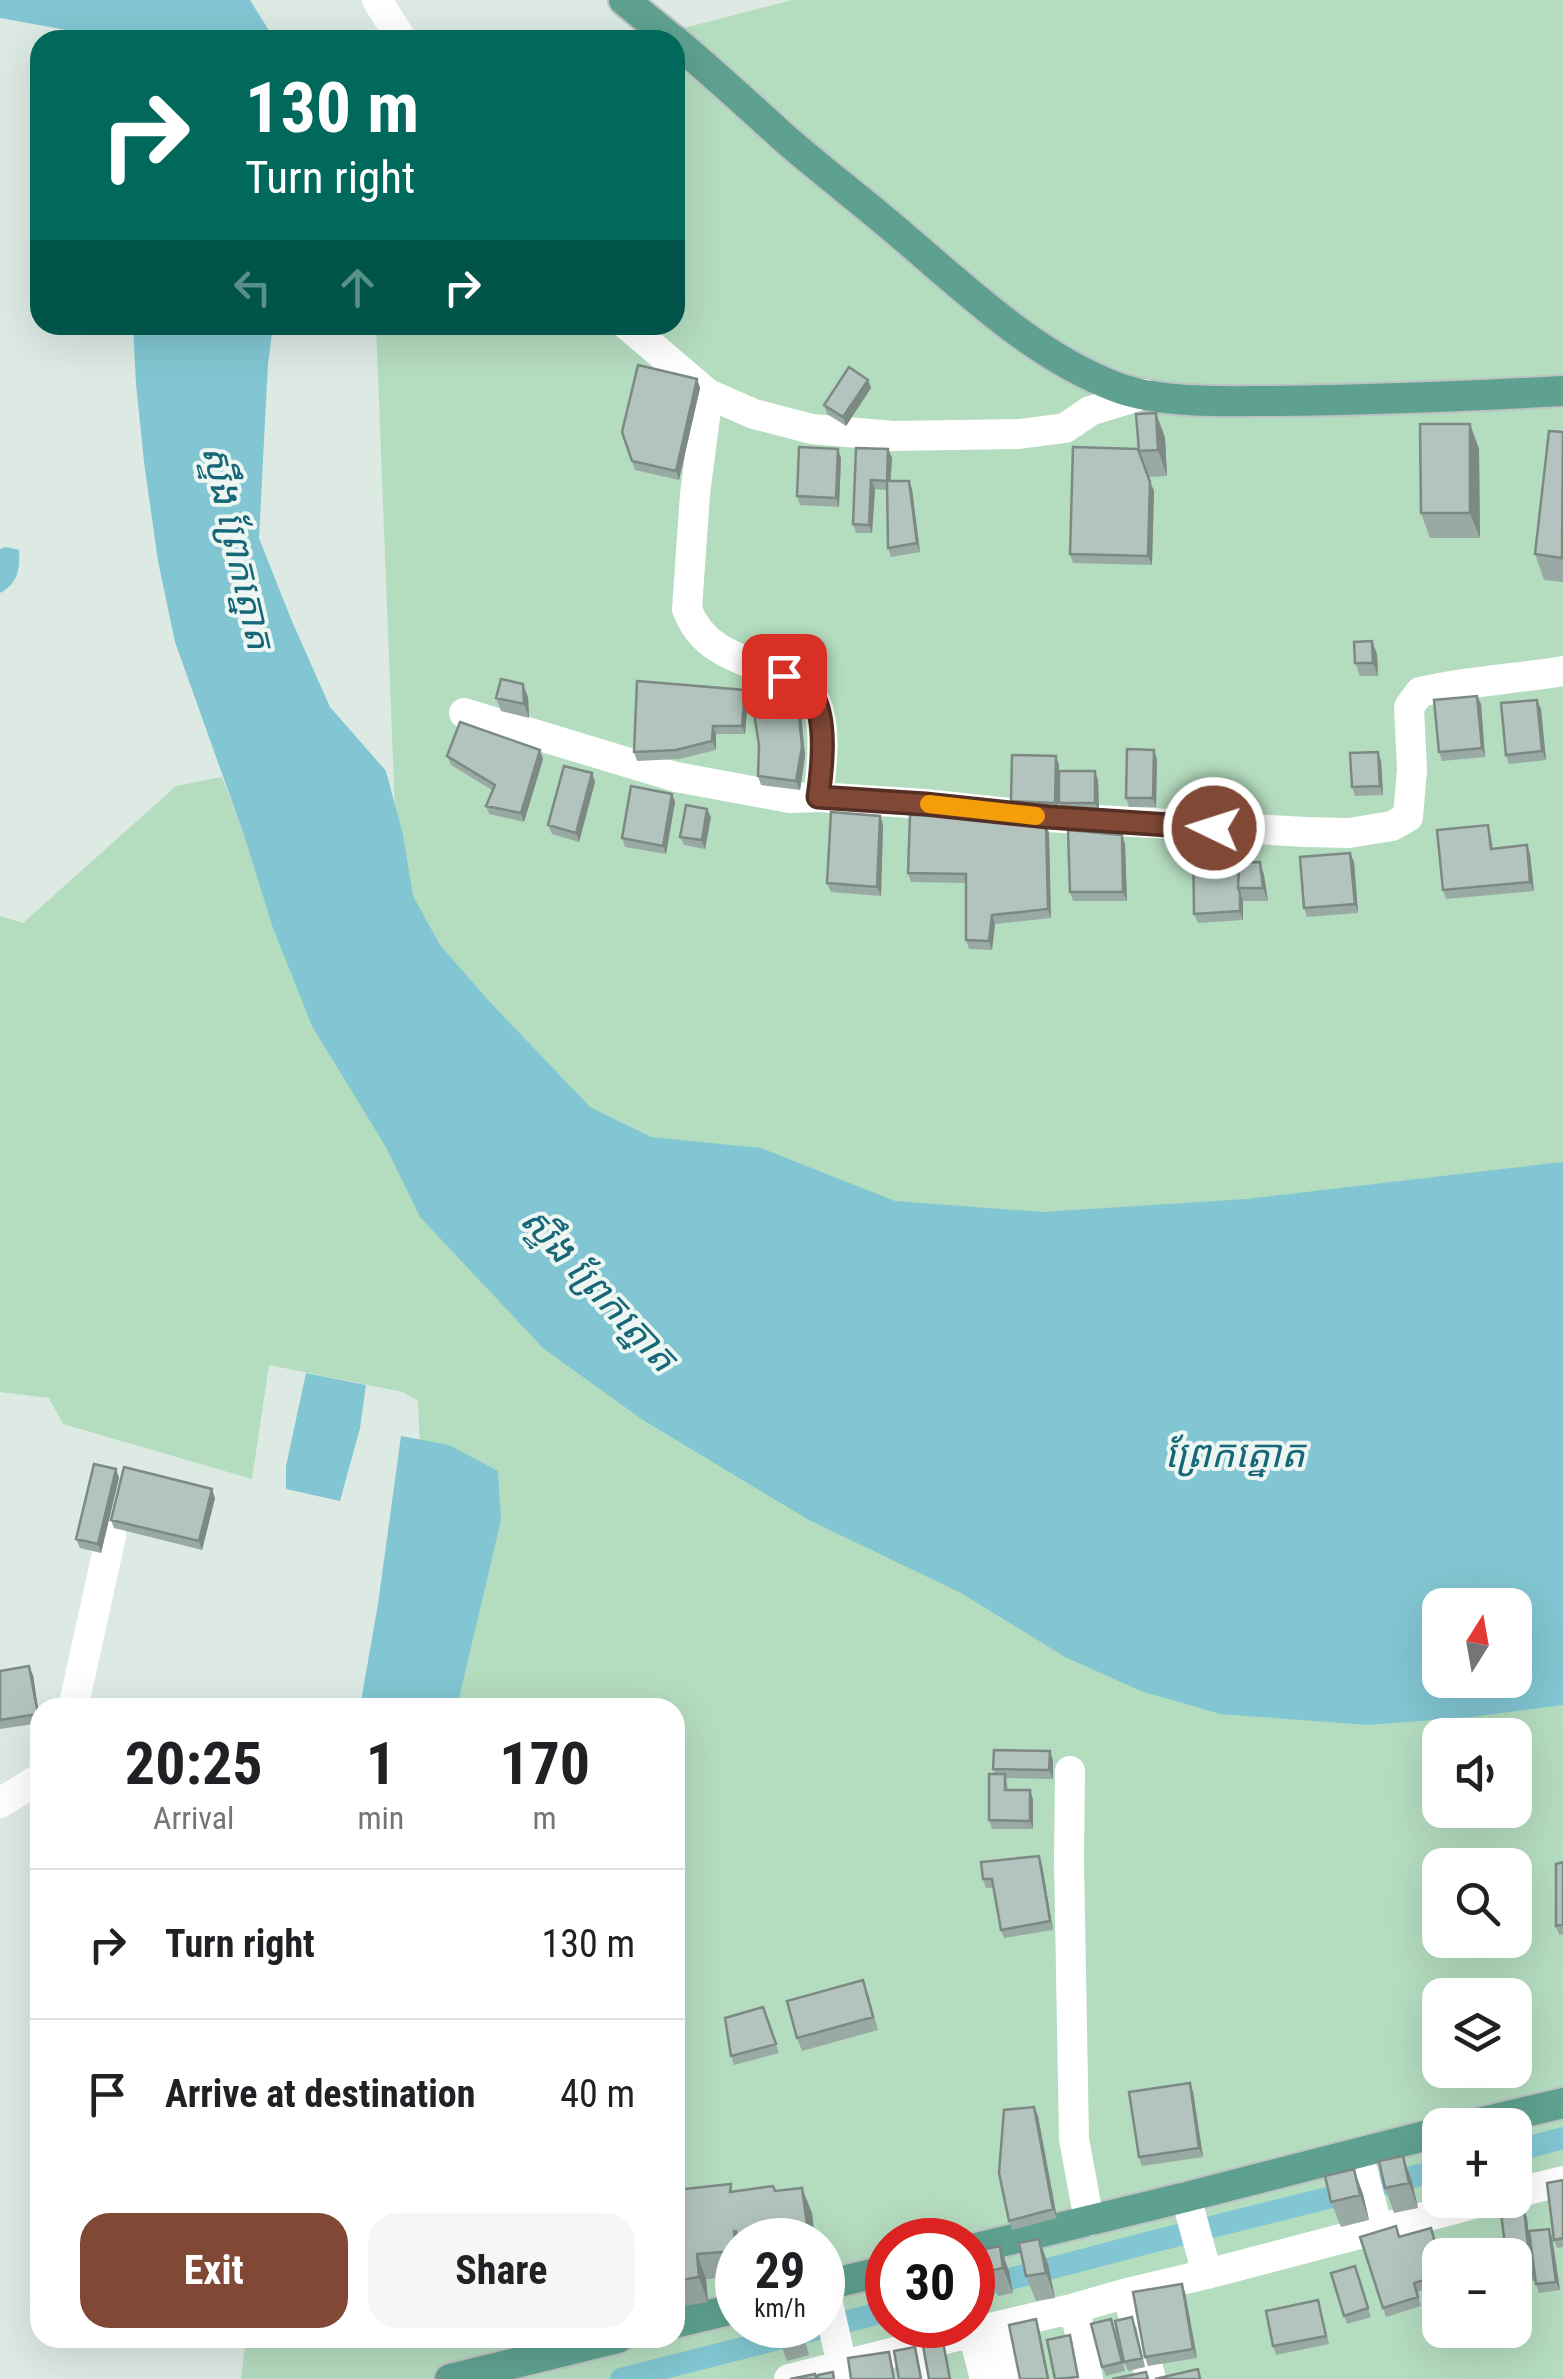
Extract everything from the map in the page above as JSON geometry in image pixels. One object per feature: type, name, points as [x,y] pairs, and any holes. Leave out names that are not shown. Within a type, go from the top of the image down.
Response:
[{"type":"main road","points":[[624,0],[661,30]]},
{"type":"main road","points":[[685,50],[987,309],[1055,356],[1117,388],[1207,401],[1563,391]]},
{"type":"main road","points":[[1532,2110],[1563,2103]]},
{"type":"main road","points":[[995,2243],[1089,2221],[1190,2209],[1358,2152],[1422,2136]]},
{"type":"main road","points":[[685,2321],[715,2313]]},
{"type":"main road","points":[[450,2379],[577,2348]]},
{"type":"street","points":[[377,0],[396,30]]},
{"type":"street","points":[[639,335],[708,394],[754,414],[812,429],[894,436],[1019,434],[1065,428],[1090,411],[1145,394]]},
{"type":"street","points":[[708,394],[688,608],[702,637],[718,649],[798,681],[812,694],[822,738],[818,797]]},
{"type":"street","points":[[464,713],[676,777],[790,798],[925,804],[1048,817],[1252,830],[1349,833],[1392,826],[1408,817],[1412,770],[1410,707],[1420,692],[1563,670]]},
{"type":"street","points":[[75,1698],[111,1536]]},
{"type":"street","points":[[1070,1771],[1074,2139],[1089,2221]]},
{"type":"street","points":[[0,1802],[30,1784]]},
{"type":"street","points":[[1358,2152],[1378,2229]]},
{"type":"street","points":[[1532,2189],[1563,2181]]},
{"type":"street","points":[[1190,2209],[1205,2267]]},
{"type":"street","points":[[995,2325],[1075,2308],[1205,2267],[1422,2218]]},
{"type":"street","points":[[1127,2293],[1150,2379]]},
{"type":"street","points":[[1075,2308],[1088,2379]]},
{"type":"street","points":[[789,2379],[909,2348]]},
{"type":"street","points":[[917,2348],[924,2379]]},
{"type":"street","points":[[982,2348],[984,2379]]},
{"type":"street","points":[[991,2348],[1008,2379]]},
{"type":"green space","points":[[792,0],[1563,0],[1563,2379],[241,2379],[245,2348],[685,2348],[685,1698],[430,1698],[418,1401],[403,1392],[269,1365],[252,1479],[63,1424],[49,1398],[0,1392],[0,916],[23,923],[176,786],[222,777],[245,838],[410,1195],[376,335],[685,335],[685,30],[676,30]]},
{"type":"water","points":[[0,0],[250,0],[269,30],[67,30],[0,18]]},
{"type":"water","name":"ព្រែកត្នោត","points":[[134,335],[272,335],[259,538],[330,707],[386,771],[403,835],[413,896],[440,945],[590,1107],[651,1137],[761,1148],[895,1201],[1042,1212],[1247,1199],[1563,1162],[1563,1705],[1368,1725],[1220,1714],[1141,1691],[1065,1657],[961,1593],[809,1520],[643,1420],[544,1349],[420,1217],[387,1149],[312,1026],[273,928],[175,642],[158,561],[144,462]]},
{"type":"water","points":[[0,549],[19,550],[19,564],[14,580],[0,593]]},
{"type":"water","points":[[306,1373],[366,1385],[360,1428],[340,1501],[286,1489],[286,1466]]},
{"type":"water","points":[[401,1436],[449,1445],[498,1471],[501,1520],[459,1698],[362,1698]]},
{"type":"building","points":[[638,365],[697,379],[676,471],[632,461],[622,432]]},
{"type":"building","points":[[849,367],[868,380],[843,417],[824,405]]},
{"type":"building","points":[[1156,413],[1158,450],[1139,451],[1136,414]]},
{"type":"building","points":[[1420,424],[1470,424],[1470,513],[1421,513]]},
{"type":"building","points":[[1549,431],[1563,432],[1562,558],[1535,554]]},
{"type":"building","points":[[799,447],[838,449],[836,498],[797,496]]},
{"type":"building","points":[[1073,447],[1138,449],[1150,482],[1148,556],[1070,554]]},
{"type":"building","points":[[856,448],[888,449],[887,481],[871,480],[869,525],[853,524]]},
{"type":"building","points":[[887,481],[909,481],[917,543],[888,548]]},
{"type":"building","points":[[1372,641],[1373,663],[1355,663],[1354,642]]},
{"type":"building","points":[[501,679],[523,684],[524,704],[496,698]]},
{"type":"building","points":[[637,681],[745,690],[742,726],[713,726],[712,741],[676,750],[634,752]]},
{"type":"building","points":[[796,684],[802,747],[796,781],[758,776],[759,745],[750,688]]},
{"type":"building","points":[[1477,696],[1482,748],[1439,752],[1434,700]]},
{"type":"building","points":[[1537,700],[1542,751],[1506,755],[1501,703]]},
{"type":"building","points":[[460,722],[540,750],[521,813],[486,806],[495,785],[447,756]]},
{"type":"building","points":[[1127,749],[1154,750],[1153,798],[1126,798]]},
{"type":"building","points":[[1378,752],[1380,786],[1352,787],[1350,753]]},
{"type":"building","points":[[1012,755],[1056,756],[1055,803],[1011,801]]},
{"type":"building","points":[[564,766],[592,773],[576,833],[548,825]]},
{"type":"building","points":[[1059,771],[1095,771],[1095,803],[1059,803]]},
{"type":"building","points":[[631,786],[672,794],[663,846],[622,838]]},
{"type":"building","points":[[686,805],[707,809],[702,840],[680,837]]},
{"type":"building","points":[[831,812],[880,816],[877,887],[827,883]]},
{"type":"building","points":[[910,815],[988,815],[1046,824],[1048,909],[992,915],[989,941],[966,940],[966,874],[908,873]]},
{"type":"building","points":[[1488,825],[1491,849],[1527,845],[1530,882],[1443,890],[1437,830]]},
{"type":"building","points":[[1068,830],[1122,835],[1123,892],[1070,892]]},
{"type":"building","points":[[1193,835],[1240,837],[1240,911],[1194,914]]},
{"type":"building","points":[[1350,853],[1355,904],[1304,908],[1300,857]]},
{"type":"building","points":[[1260,862],[1263,888],[1238,888],[1239,863]]},
{"type":"building","points":[[94,1464],[116,1469],[98,1544],[76,1539]]},
{"type":"building","points":[[124,1467],[212,1489],[199,1541],[111,1520]]},
{"type":"building","points":[[29,1666],[35,1698],[30,1698],[30,1715],[0,1720],[0,1671]]},
{"type":"building","points":[[994,1750],[1050,1751],[1049,1770],[993,1769]]},
{"type":"building","points":[[989,1774],[1005,1774],[1005,1790],[1030,1790],[1030,1821],[989,1820]]},
{"type":"building","points":[[1039,1856],[1050,1921],[1001,1930],[992,1879],[983,1879],[981,1862]]},
{"type":"building","points":[[1563,1862],[1563,1924],[1556,1926],[1556,1864]]},
{"type":"building","points":[[863,1980],[873,2017],[797,2038],[787,2001]]},
{"type":"building","points":[[763,2007],[776,2044],[731,2056],[725,2018]]},
{"type":"building","points":[[1190,2083],[1199,2148],[1139,2157],[1129,2092]]},
{"type":"building","points":[[1034,2107],[1053,2209],[1009,2221],[999,2173],[1004,2110]]},
{"type":"building","points":[[1403,2156],[1409,2183],[1385,2188],[1379,2161]]},
{"type":"building","points":[[1354,2169],[1360,2195],[1331,2202],[1325,2176]]},
{"type":"building","points":[[1563,2180],[1563,2238],[1554,2240],[1547,2183]]},
{"type":"building","points":[[731,2184],[730,2192],[773,2186],[775,2191],[802,2188],[806,2218],[715,2218],[715,2253],[697,2254],[699,2277],[685,2279],[685,2189]]},
{"type":"building","points":[[1502,2218],[1525,2218],[1527,2238],[1504,2238]]},
{"type":"building","points":[[1396,2226],[1399,2237],[1431,2228],[1434,2238],[1422,2238],[1422,2281],[1414,2283],[1418,2297],[1383,2308],[1360,2237]]},
{"type":"building","points":[[1549,2229],[1556,2282],[1536,2284],[1529,2231]]},
{"type":"building","points":[[1039,2239],[1046,2273],[1026,2276],[1019,2243]]},
{"type":"building","points":[[1000,2246],[1003,2268],[995,2270],[995,2247]]},
{"type":"building","points":[[1355,2266],[1368,2308],[1344,2316],[1331,2273]]},
{"type":"building","points":[[1182,2284],[1193,2349],[1145,2357],[1133,2292]]},
{"type":"building","points":[[1318,2300],[1326,2336],[1273,2346],[1266,2311]]},
{"type":"building","points":[[1132,2317],[1142,2358],[1124,2362],[1115,2321]]},
{"type":"building","points":[[1036,2319],[1048,2379],[1020,2379],[1009,2325]]},
{"type":"building","points":[[1111,2319],[1122,2362],[1102,2367],[1091,2324]]},
{"type":"building","points":[[1070,2335],[1078,2377],[1055,2379],[1047,2340]]},
{"type":"building","points":[[915,2348],[921,2379],[899,2379],[894,2351]]},
{"type":"building","points":[[923,2348],[944,2348],[950,2379],[929,2379]]},
{"type":"building","points":[[889,2352],[894,2379],[851,2379],[848,2358]]},
{"type":"building","points":[[1198,2369],[1200,2379],[1155,2379]]},
{"type":"building","points":[[833,2372],[834,2379],[818,2379],[818,2375]]},
{"type":"building","points":[[1146,2372],[1148,2379],[1112,2379]]},
{"type":"building","points":[[815,2374],[816,2379],[790,2379]]},
{"type":"waterway","points":[[1532,2146],[1563,2138]]},
{"type":"waterway","points":[[995,2283],[1422,2174]]},
{"type":"waterway","points":[[621,2379],[865,2317]]},
{"type":"slow traffic","points":[[929,804],[1036,816]]},
{"type":"route","points":[[784,676],[798,681],[812,694],[818,713],[822,771],[818,797],[1214,828]]},
{"type":"water label","name":"ស្ទឹង ព្រែកត្នោត","points":[[238,547]]},
{"type":"water label","name":"ស្ទឹង ព្រែកត្នោត","points":[[599,1289]]}]
